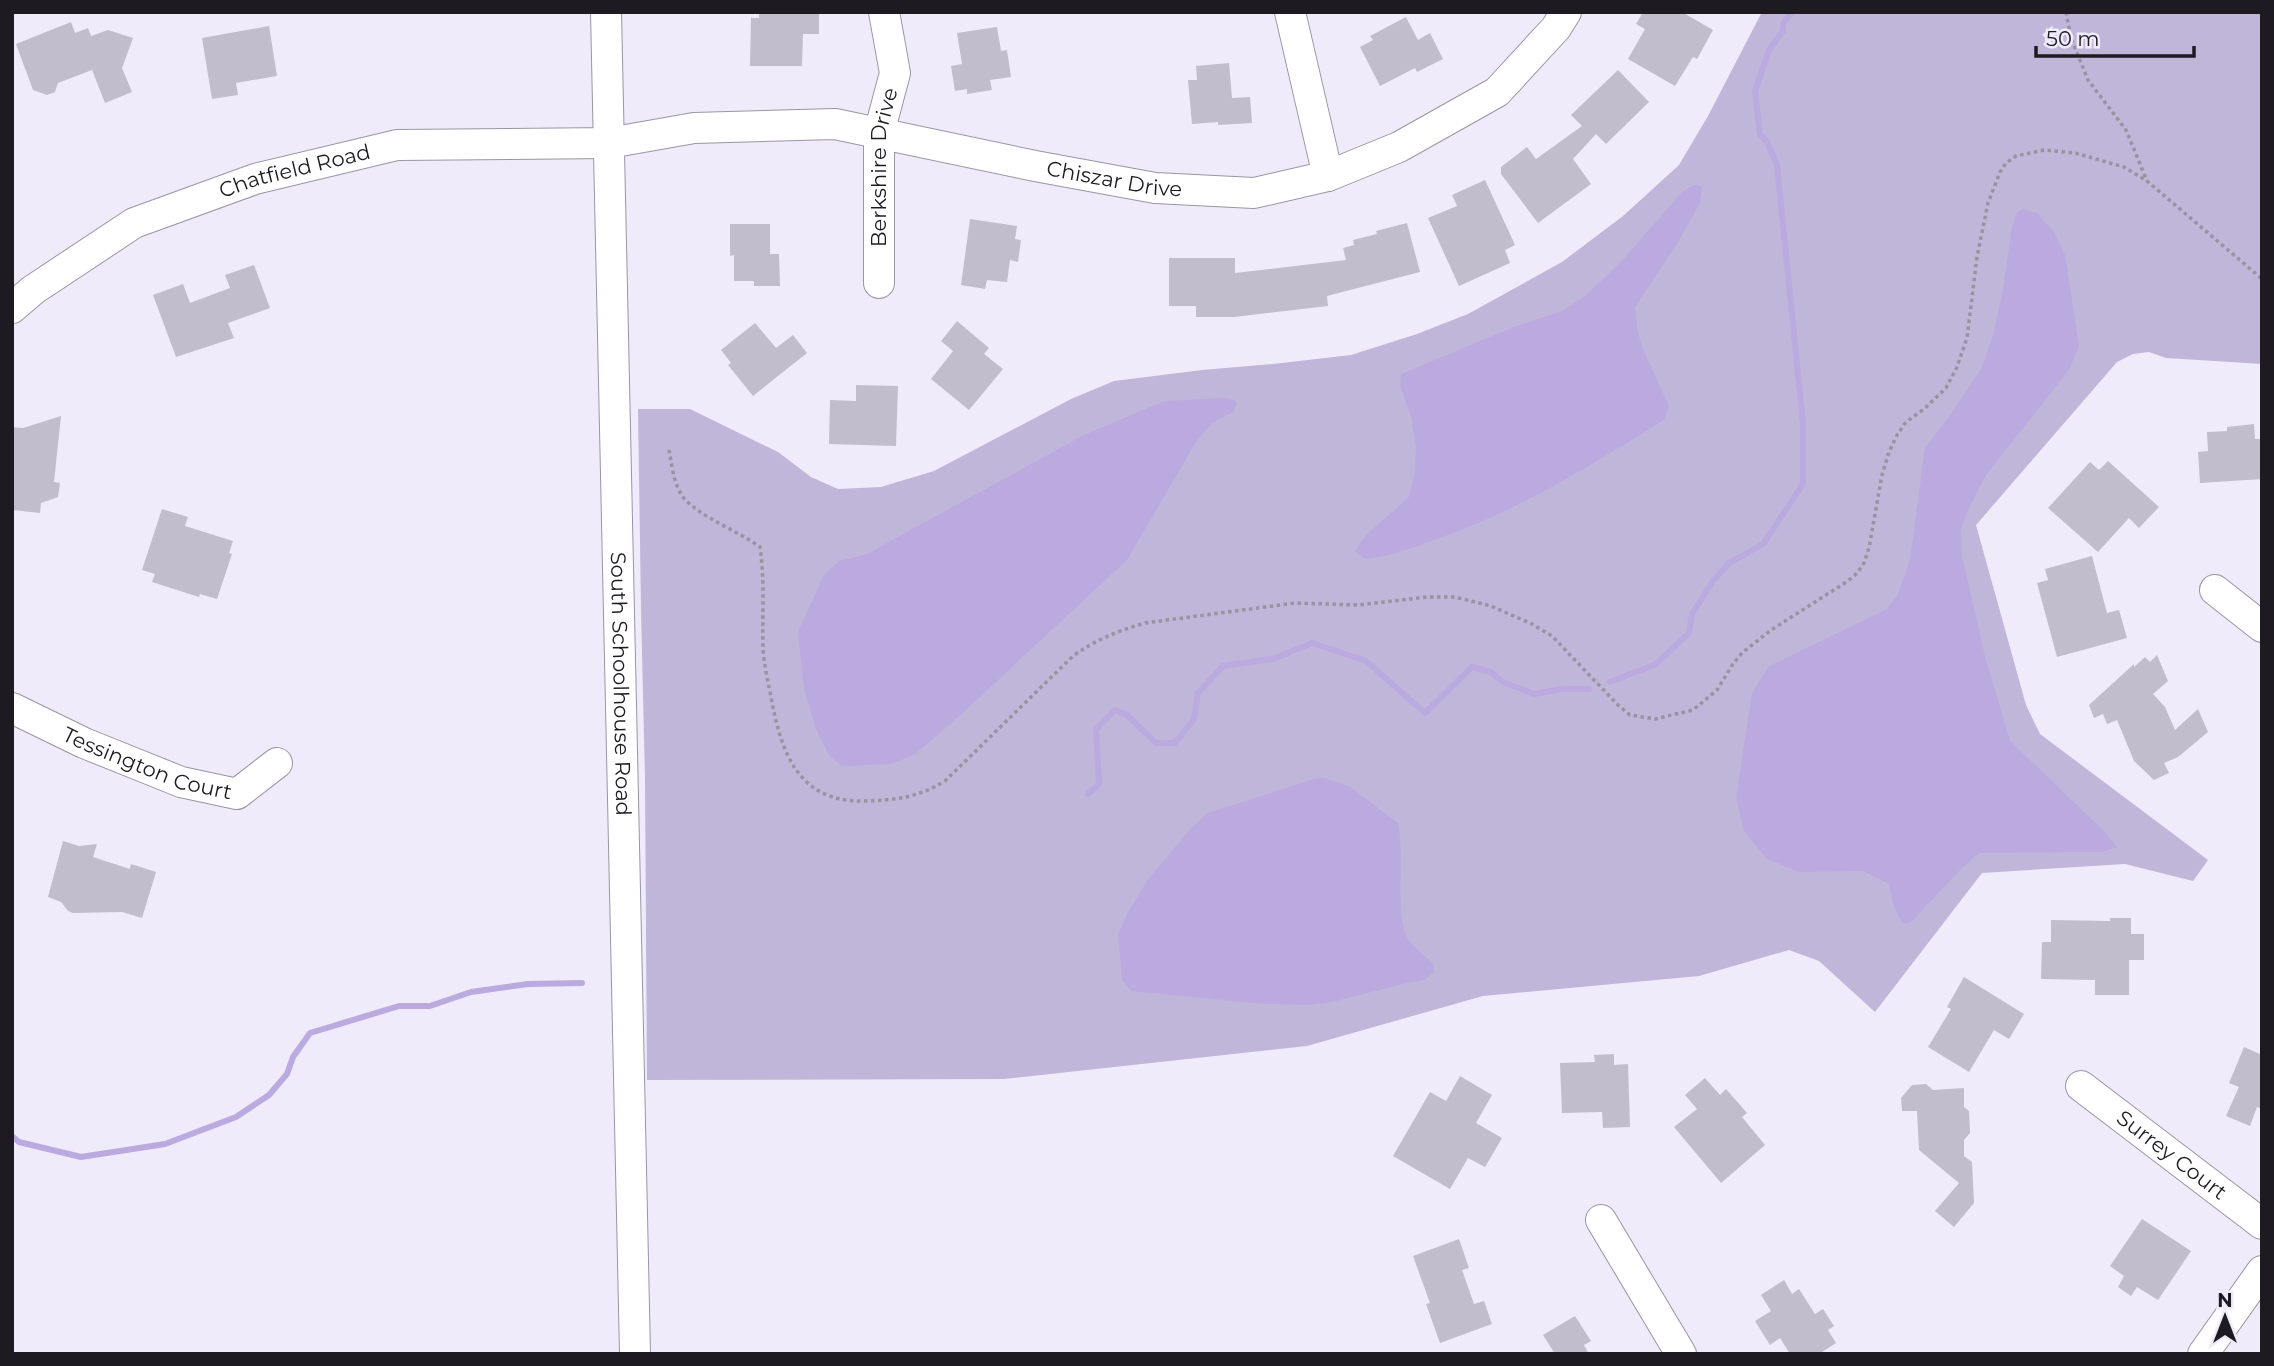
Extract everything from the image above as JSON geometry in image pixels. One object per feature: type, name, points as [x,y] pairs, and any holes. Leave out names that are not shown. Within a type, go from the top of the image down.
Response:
[{"type":"street","name":"South Schoolhouse Road","points":[[606,12],[635,1354]]},
{"type":"street","name":"Berkshire Drive","points":[[879,283],[879,133],[895,73],[884,12]]},
{"type":"street","points":[[1290,12],[1328,176]]},
{"type":"street","name":"Chiszar Drive","points":[[609,144],[694,128],[835,124],[1155,188],[1254,193],[1328,176],[1399,147],[1497,92],[1556,28],[1566,12]]},
{"type":"street","name":"Chatfield Road","points":[[12,308],[33,290],[134,223],[256,179],[397,145],[609,144]]},
{"type":"street","points":[[2215,590],[2262,627]]},
{"type":"street","name":"Tessington Court","points":[[12,708],[84,743],[181,782],[237,794],[277,763]]},
{"type":"street","name":"Surrey Court","points":[[2081,1086],[2262,1224]]},
{"type":"street","points":[[1601,1220],[1681,1354]]},
{"type":"street","points":[[2203,1354],[2262,1271]]},
{"type":"path","points":[[2066,12],[2071,38],[2088,80],[2126,130],[2147,181]]},
{"type":"path","points":[[669,450],[674,478],[681,495],[695,509],[760,547],[764,569],[763,653],[778,734],[797,772],[810,785],[829,796],[852,801],[873,801],[904,799],[926,793],[945,781],[1073,656],[1093,642],[1145,623],[1295,603],[1358,605],[1427,597],[1455,597],[1491,606],[1552,636],[1630,715],[1655,719],[1693,710],[1706,701],[1717,690],[1732,664],[1742,653],[1771,630],[1849,582],[1864,563],[1882,475],[1897,435],[1906,422],[1945,388],[1957,367],[1966,338],[1981,231],[1994,185],[2006,163],[2027,152],[2044,150],[2075,153],[2124,167],[2147,181],[2262,279]]},
{"type":"shaded area","points":[[1762,12],[2262,12],[2262,364],[2166,358],[2149,352],[2133,354],[2117,362],[1976,525],[2026,705],[2040,734],[2208,860],[2193,881],[2125,864],[1982,873],[1875,1012],[1819,961],[1789,950],[1699,976],[1483,996],[1307,1046],[1004,1079],[647,1080],[638,409],[690,409],[778,452],[811,477],[838,489],[881,487],[934,471],[1071,399],[1114,381],[1351,355],[1417,334],[1468,314],[1562,262],[1623,216],[1679,165],[1708,116]]},
{"type":"shaded area","points":[[1694,185],[1702,186],[1700,203],[1635,307],[1642,347],[1669,406],[1664,420],[1554,486],[1467,528],[1384,556],[1365,559],[1355,551],[1366,535],[1409,497],[1415,471],[1416,447],[1411,416],[1400,386],[1401,374],[1514,327],[1562,311],[1584,297],[1620,263],[1682,192]]},
{"type":"shaded area","points":[[2023,209],[2037,213],[2054,232],[2065,255],[2079,346],[2069,370],[1986,475],[1961,528],[1962,556],[1985,656],[2010,741],[2105,832],[2117,847],[2103,852],[1979,853],[1910,923],[1902,923],[1894,907],[1889,884],[1863,871],[1798,872],[1766,858],[1744,831],[1736,798],[1752,693],[1769,666],[1887,609],[1898,594],[1910,560],[1925,448],[1981,369],[1992,339],[2003,290],[2012,226],[2017,213]]},
{"type":"shaded area","points":[[1227,398],[1235,400],[1237,404],[1233,412],[1212,423],[1196,442],[1127,560],[954,721],[915,754],[892,764],[842,766],[829,755],[816,729],[804,689],[798,632],[824,575],[839,561],[867,554],[1082,436],[1164,401]]},
{"type":"shaded area","points":[[1324,778],[1349,786],[1398,823],[1403,924],[1411,943],[1433,963],[1434,972],[1425,980],[1332,1002],[1307,1005],[1265,1004],[1131,991],[1122,979],[1118,935],[1147,881],[1191,828],[1208,813]]},
{"type":"building","points":[[759,12],[819,12],[819,34],[803,34],[802,66],[750,66],[751,18],[759,18]]},
{"type":"building","points":[[1643,12],[1682,12],[1713,30],[1697,59],[1693,57],[1675,86],[1628,59],[1645,29],[1636,24]]},
{"type":"building","points":[[1406,17],[1418,40],[1430,33],[1443,59],[1417,72],[1415,68],[1380,86],[1360,47],[1373,40],[1370,36]]},
{"type":"building","points":[[71,22],[75,33],[88,28],[91,36],[108,30],[133,38],[122,68],[132,92],[105,103],[92,70],[58,83],[55,92],[47,95],[33,90],[16,44]]},
{"type":"building","points":[[269,26],[277,76],[236,83],[238,95],[212,99],[202,38]]},
{"type":"building","points":[[997,27],[1001,51],[1007,50],[1011,77],[990,80],[992,90],[967,94],[967,89],[955,91],[951,66],[962,64],[957,33]]},
{"type":"building","points":[[1229,63],[1232,98],[1250,97],[1252,123],[1192,124],[1188,80],[1197,80],[1196,66]]},
{"type":"building","points":[[1618,70],[1649,102],[1606,144],[1596,134],[1573,159],[1591,184],[1538,223],[1501,174],[1501,167],[1527,147],[1536,159],[1582,126],[1571,115]]},
{"type":"building","points":[[1485,180],[1515,245],[1505,250],[1510,263],[1459,286],[1428,218],[1457,206],[1452,195]]},
{"type":"building","points":[[970,219],[1017,226],[1015,239],[1021,240],[1018,262],[1010,260],[1007,282],[987,280],[985,289],[961,285]]},
{"type":"building","points":[[1407,223],[1420,272],[1327,296],[1328,306],[1234,317],[1196,317],[1196,306],[1169,306],[1169,258],[1235,258],[1235,273],[1346,260],[1343,248],[1354,245],[1353,240]]},
{"type":"building","points":[[730,224],[770,224],[770,254],[779,254],[780,286],[754,286],[754,281],[734,281],[734,255],[730,256]]},
{"type":"building","points":[[254,265],[270,308],[228,323],[234,338],[176,357],[153,295],[183,284],[190,303],[230,288],[225,275]]},
{"type":"building","points":[[957,321],[989,348],[984,354],[1003,369],[969,410],[931,379],[953,351],[941,341]]},
{"type":"building","points":[[755,323],[776,348],[793,335],[807,353],[753,396],[728,365],[731,363],[721,350]]},
{"type":"building","points":[[856,385],[898,386],[896,446],[829,444],[830,400],[856,401]]},
{"type":"building","points":[[61,416],[54,482],[60,483],[58,497],[41,503],[40,513],[12,510],[12,427],[23,428]]},
{"type":"building","points":[[2254,424],[2255,439],[2262,439],[2262,479],[2200,483],[2198,452],[2208,451],[2207,432],[2227,431],[2227,427]]},
{"type":"building","points":[[2108,461],[2159,507],[2139,528],[2129,518],[2098,552],[2048,508],[2090,462],[2099,470]]},
{"type":"building","points":[[162,509],[188,517],[185,526],[233,541],[229,553],[232,554],[217,599],[200,594],[199,597],[152,582],[155,574],[142,570]]},
{"type":"building","points":[[2092,556],[2107,613],[2119,610],[2127,638],[2057,657],[2037,583],[2048,580],[2045,569]]},
{"type":"building","points":[[2157,655],[2168,681],[2153,694],[2165,707],[2175,730],[2198,709],[2208,732],[2178,757],[2164,763],[2169,773],[2154,780],[2134,761],[2117,720],[2107,724],[2103,714],[2094,718],[2089,705],[2134,664],[2134,667],[2145,657],[2150,662]]},
{"type":"building","points":[[63,841],[79,846],[97,844],[93,857],[130,869],[131,864],[156,872],[142,918],[122,912],[73,913],[61,902],[48,897]]},
{"type":"building","points":[[2110,918],[2131,918],[2131,934],[2144,934],[2144,960],[2129,960],[2129,995],[2095,995],[2095,980],[2041,979],[2042,942],[2051,942],[2051,920],[2110,921]]},
{"type":"building","points":[[1964,977],[2024,1014],[2009,1039],[1994,1030],[1969,1072],[1928,1047],[1951,1009],[1947,1007]]},
{"type":"building","points":[[2244,1047],[2262,1055],[2262,1109],[2257,1107],[2250,1126],[2226,1116],[2239,1087],[2229,1083]]},
{"type":"building","points":[[1614,1054],[1614,1065],[1628,1064],[1630,1127],[1603,1128],[1602,1112],[1562,1113],[1560,1063],[1595,1062],[1594,1055]]},
{"type":"building","points":[[1460,1076],[1492,1095],[1476,1123],[1502,1138],[1485,1167],[1468,1158],[1450,1189],[1393,1156],[1430,1092],[1446,1101]]},
{"type":"building","points":[[1705,1078],[1720,1095],[1726,1089],[1747,1113],[1742,1117],[1765,1145],[1721,1183],[1674,1127],[1697,1109],[1685,1095]]},
{"type":"building","points":[[1926,1084],[1933,1090],[1964,1088],[1964,1107],[1969,1111],[1970,1133],[1964,1140],[1964,1156],[1972,1162],[1974,1203],[1954,1227],[1935,1211],[1959,1183],[1919,1150],[1917,1111],[1902,1111],[1901,1098],[1912,1085]]},
{"type":"building","points":[[2142,1219],[2191,1251],[2158,1300],[2137,1287],[2131,1296],[2118,1287],[2124,1276],[2110,1266]]},
{"type":"building","points":[[1459,1239],[1469,1268],[1462,1270],[1474,1304],[1484,1301],[1492,1324],[1440,1343],[1426,1304],[1430,1303],[1413,1256]]},
{"type":"building","points":[[1784,1280],[1792,1294],[1799,1289],[1815,1314],[1823,1309],[1834,1326],[1828,1330],[1836,1343],[1819,1354],[1790,1354],[1780,1338],[1770,1345],[1755,1321],[1771,1311],[1761,1295]]},
{"type":"building","points":[[1575,1316],[1591,1341],[1584,1345],[1589,1354],[1555,1354],[1543,1335]]},
{"type":"waterway","points":[[1610,682],[1656,664],[1689,633],[1692,614],[1713,581],[1729,563],[1763,544],[1803,484],[1803,424],[1777,165],[1767,142],[1760,134],[1755,91],[1769,50],[1783,31],[1783,24],[1792,12]]},
{"type":"waterway","points":[[1088,794],[1099,784],[1096,729],[1115,710],[1127,715],[1156,743],[1175,743],[1194,719],[1198,693],[1223,666],[1273,659],[1312,643],[1366,661],[1425,713],[1472,667],[1491,672],[1503,682],[1534,694],[1563,689],[1589,689]]},
{"type":"waterway","points":[[12,1136],[19,1142],[81,1157],[165,1144],[236,1117],[269,1095],[287,1074],[293,1057],[310,1033],[399,1006],[430,1006],[471,992],[528,984],[582,983]]}]
